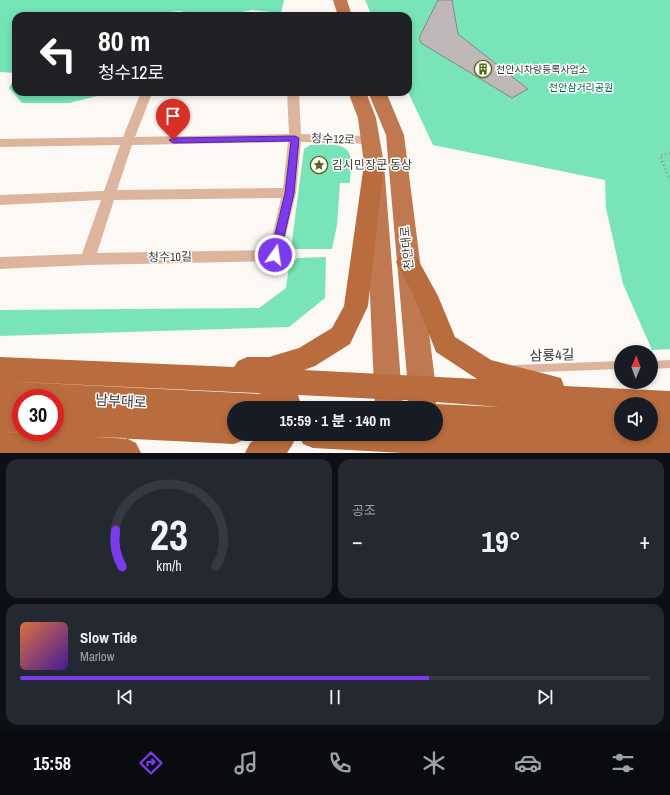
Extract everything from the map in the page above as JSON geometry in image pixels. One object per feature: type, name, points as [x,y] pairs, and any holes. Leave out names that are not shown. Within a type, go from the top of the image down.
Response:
[{"type":"highway","points":[[104,374],[268,368],[306,358],[341,336],[356,306],[372,152]]},
{"type":"highway","points":[[408,262],[426,296],[444,344],[484,370],[598,401]]},
{"type":"highway","points":[[0,368],[261,381],[389,397],[598,401],[670,404]]},
{"type":"highway","points":[[261,381],[273,387],[283,396],[286,401]]},
{"type":"highway","name":"남부대로","points":[[0,394],[227,417]]},
{"type":"highway","points":[[443,417],[614,426]]},
{"type":"highway","points":[[0,418],[12,419]]},
{"type":"highway","name":"남부대로","points":[[64,421],[227,418]]},
{"type":"highway","points":[[658,434],[670,429]]},
{"type":"highway","points":[[443,436],[614,439]]},
{"type":"highway","points":[[260,453],[273,447],[279,441]]},
{"type":"highway","points":[[648,441],[670,453]]},
{"type":"highway","points":[[0,446],[126,453]]},
{"type":"main road","points":[[340,0],[344,12]]},
{"type":"main road","points":[[359,96],[367,118],[372,152],[389,397]]},
{"type":"main road","name":"천안대로","points":[[379,96],[395,135],[422,398]]},
{"type":"main road","points":[[391,441],[392,453]]},
{"type":"main road","points":[[423,441],[424,453]]},
{"type":"street","points":[[88,259],[127,141],[146,96]]},
{"type":"street","name":"청수10길","points":[[0,263],[88,259],[275,255],[290,193],[295,138],[293,96]]},
{"type":"street","name":"청수12로","points":[[0,143],[295,138],[372,152]]},
{"type":"street","points":[[0,200],[110,195],[290,193]]},
{"type":"lane","points":[[658,365],[670,364]]},
{"type":"lane","name":"삼룡4길","points":[[484,370],[614,366]]},
{"type":"path","points":[[670,153],[660,156],[670,180]]},
{"type":"green space","points":[[0,0],[284,0],[281,12],[252,10],[242,12],[12,12],[12,73],[0,72]]},
{"type":"green space","name":"천안삼거리공원","points":[[365,0],[670,0],[670,349],[658,350],[658,345],[650,345],[623,284],[606,208],[605,180],[433,145],[410,96],[412,96],[412,12],[370,12]]},
{"type":"green space","points":[[12,82],[12,91],[9,88]]},
{"type":"green space","points":[[16,96],[97,96],[69,103],[22,103]]},
{"type":"green space","points":[[327,144],[339,146],[348,151],[351,158],[350,183],[340,183],[337,225],[332,249],[291,249],[304,149],[310,145]]},
{"type":"green space","points":[[326,257],[325,298],[289,327],[0,336],[0,310],[259,308],[286,288],[289,266],[297,258]]},
{"type":"building","name":"천안시차량등록사업소","points":[[438,0],[452,0],[458,34],[528,89],[512,98],[421,43],[419,38]]},
{"type":"place","name":"천안시차량등록사업소","points":[[483,69]]},
{"type":"place","name":"김시민장군 동상","points":[[319,165]]},
{"type":"route","points":[[173,140],[295,138],[290,193],[275,255]]}]
